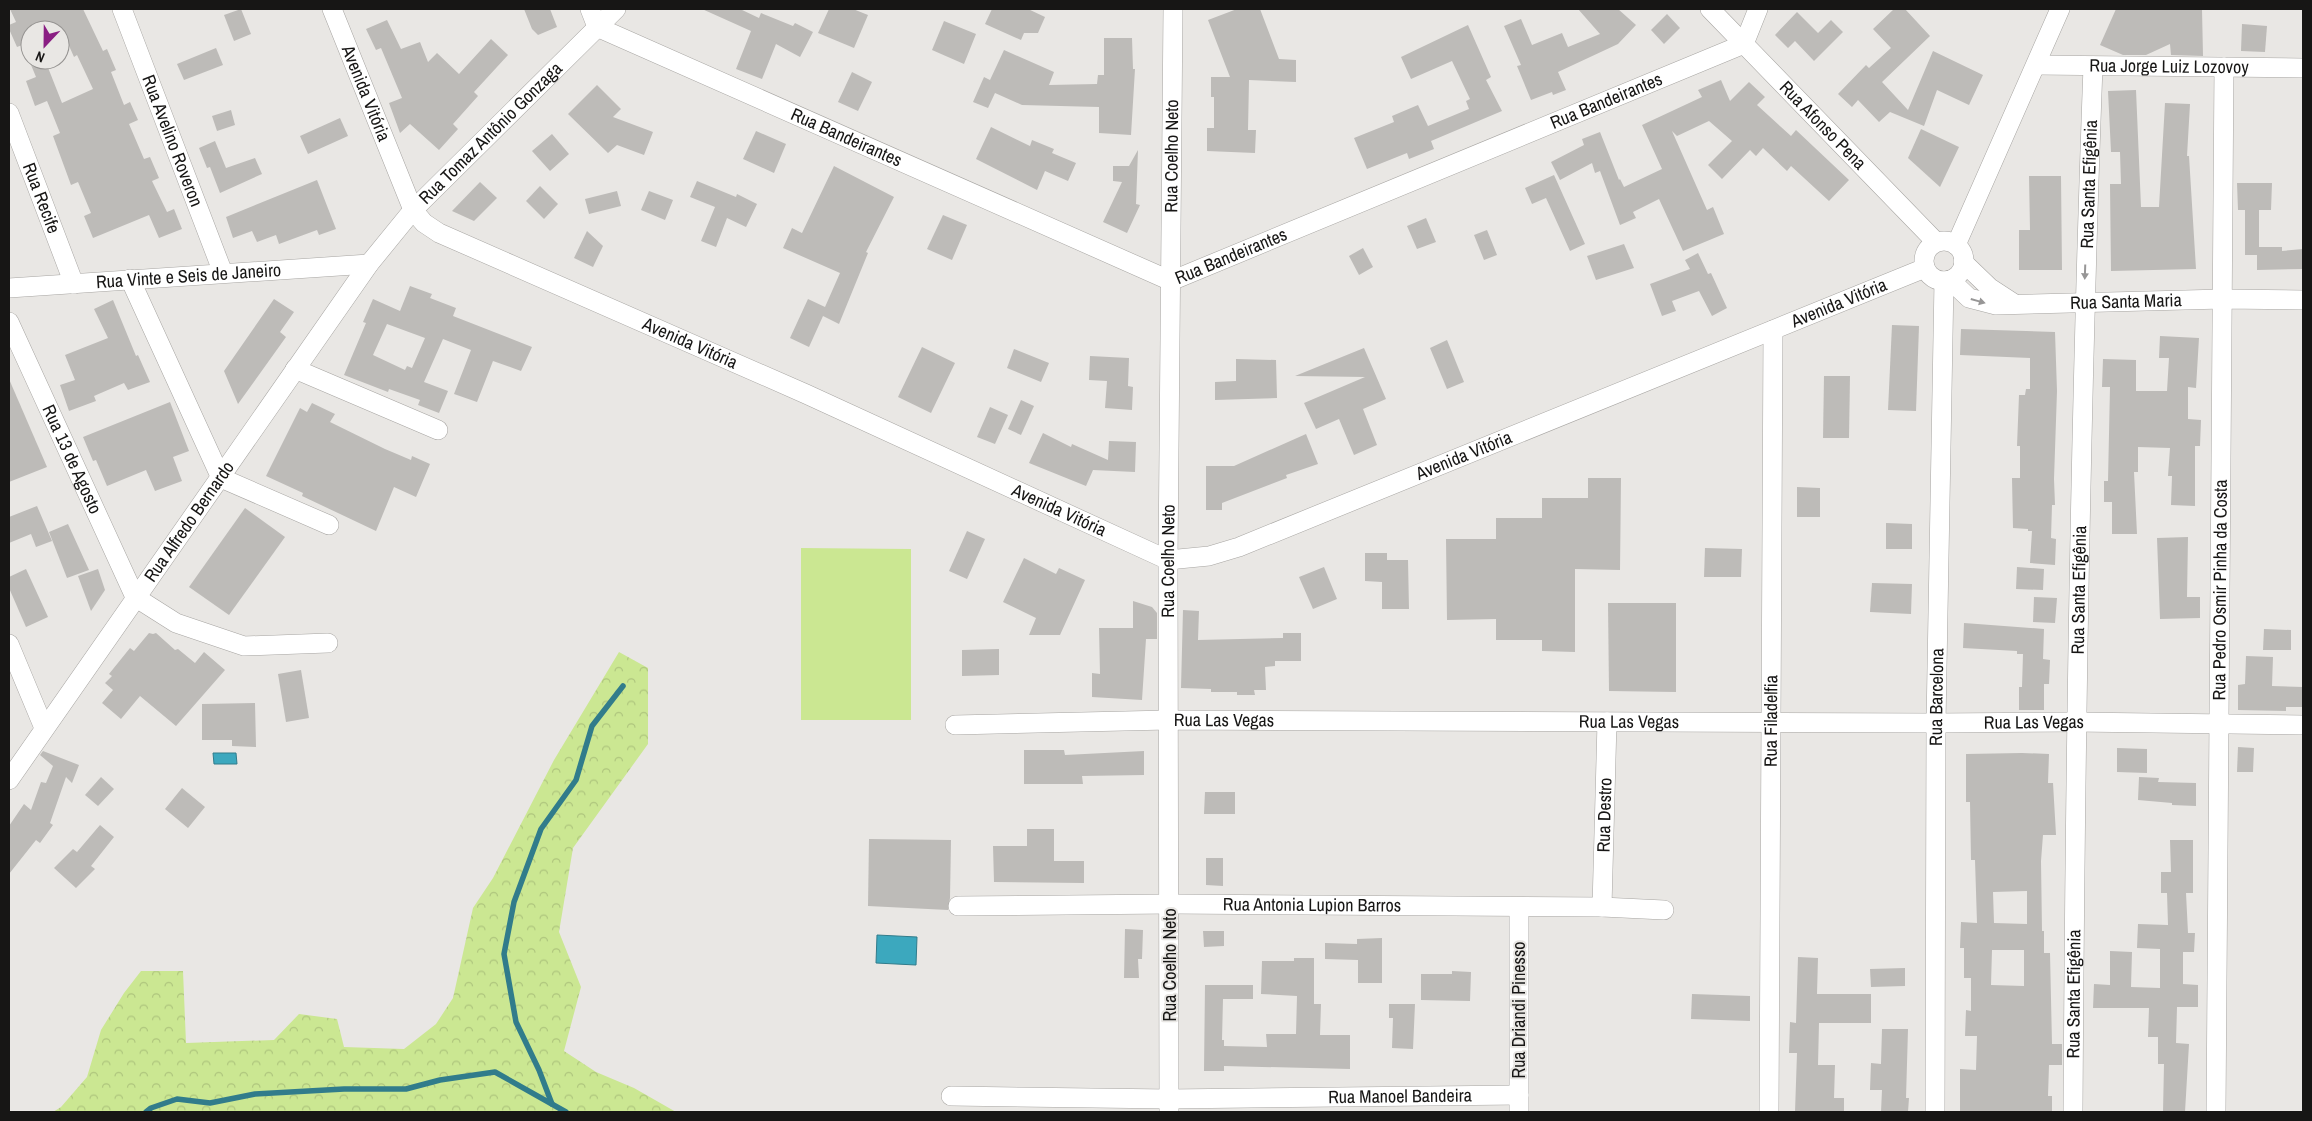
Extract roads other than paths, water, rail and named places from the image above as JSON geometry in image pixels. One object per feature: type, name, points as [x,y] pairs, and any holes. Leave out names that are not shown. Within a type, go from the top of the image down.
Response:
[{"type":"street","name":"Rua Avelino Roveron","points":[[122,9],[223,273]]},
{"type":"street","name":"Avenida Vitória","points":[[332,9],[413,210],[424,223],[439,233],[806,394],[1168,560],[1210,556],[1239,547],[1925,268]]},
{"type":"street","points":[[590,9],[597,27]]},
{"type":"street","name":"Rua Tomaz Antônio Gonzaga","points":[[369,264],[413,210],[616,9]]},
{"type":"street","name":"Rua Coelho Neto","points":[[1169,1106],[1168,560],[1173,9]]},
{"type":"street","name":"Rua Afonso Pena","points":[[1710,9],[1936,242]]},
{"type":"street","points":[[1744,44],[1758,9]]},
{"type":"street","points":[[2013,303],[1990,288],[1960,254],[1946,241],[1936,242],[1926,250],[1924,261],[1925,268],[1934,278],[1947,280],[1959,273],[1960,254],[2060,9]]},
{"type":"street","name":"Rua Bandeirantes","points":[[597,27],[1171,281],[1744,44]]},
{"type":"street","name":"Rua Jorge Luiz Lozovoy","points":[[2037,65],[2303,68]]},
{"type":"street","name":"Rua Santa Efigênia","points":[[2073,1112],[2075,722],[2084,303],[2093,66]]},
{"type":"street","name":"Rua Pedro Osmir Pinha da Costa","points":[[2216,1112],[2224,67]]},
{"type":"street","name":"Rua Recife","points":[[9,113],[74,284]]},
{"type":"street","name":"Rua Vinte e Seis de Janeiro","points":[[9,288],[369,264]]},
{"type":"street","name":"Rua Alfredo Bernardo","points":[[9,780],[369,264]]},
{"type":"street","points":[[130,279],[221,478],[329,525]]},
{"type":"street","name":"Rua Santa Maria","points":[[1947,280],[1969,298],[1996,305],[2013,303],[2223,299],[2303,300]]},
{"type":"street","name":"Rua Barcelona","points":[[1935,1112],[1936,723],[1947,280]]},
{"type":"street","name":"Rua 13 de Agosto","points":[[9,322],[135,597]]},
{"type":"street","name":"Rua Filadelfia","points":[[1769,1112],[1773,330]]},
{"type":"street","points":[[295,369],[438,430]]},
{"type":"street","points":[[135,597],[176,624],[244,646],[328,642]]},
{"type":"street","points":[[9,644],[44,728]]},
{"type":"street","name":"Rua Las Vegas","points":[[955,725],[1168,720],[2075,722],[2303,726]]},
{"type":"street","name":"Rua Destro","points":[[1602,907],[1607,722]]},
{"type":"street","name":"Rua Antonia Lupion Barros","points":[[958,906],[1170,904],[1519,908],[1602,907],[1664,910]]},
{"type":"street","name":"Rua Driandi Pinesso","points":[[1519,908],[1519,1104]]},
{"type":"street","name":"Rua Manoel Bandeira","points":[[951,1096],[1169,1106],[1519,1104]]},
{"type":"water","points":[[213,753],[236,753],[237,764],[214,764]]},
{"type":"water","points":[[877,935],[917,937],[916,965],[876,963]]},
{"type":"waterway","points":[[552,1104],[539,1070],[516,1022],[504,954],[514,902],[541,829],[576,780],[592,726],[623,686]]},
{"type":"waterway","points":[[146,1112],[151,1108],[177,1099],[210,1103],[255,1094],[344,1089],[406,1089],[440,1080],[495,1072],[566,1112]]}]
